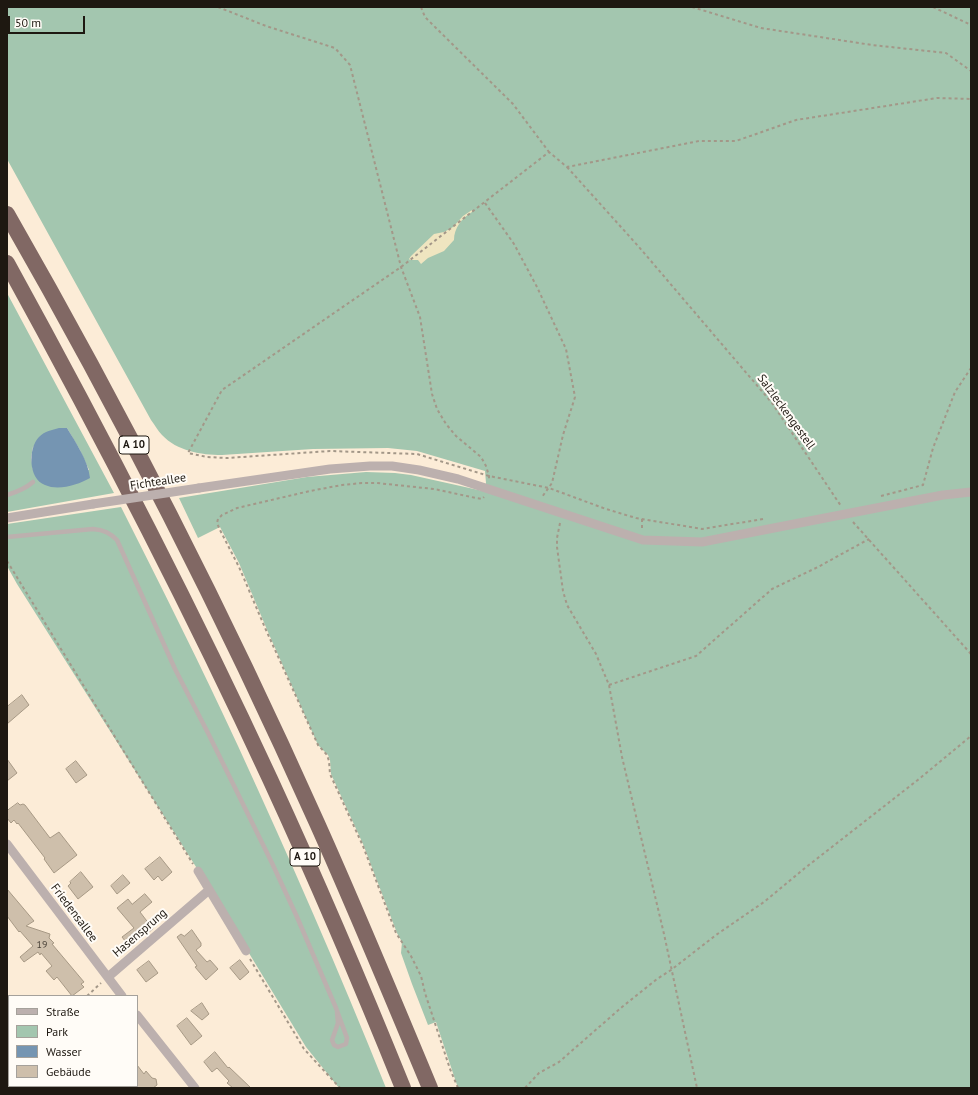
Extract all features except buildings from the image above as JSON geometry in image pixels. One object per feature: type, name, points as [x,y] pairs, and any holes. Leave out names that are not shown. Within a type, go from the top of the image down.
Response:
[{"type":"highway","name":"A 10","points":[[7,214],[90,363],[166,507],[216,607],[319,827],[389,988],[430,1088]]},
{"type":"highway","name":"A 10","points":[[7,263],[73,383],[209,650],[317,882],[403,1088]]},
{"type":"street","name":"Fichteallee","points":[[7,518],[313,471],[349,467],[392,466],[436,473],[537,504],[643,540],[702,542],[844,510],[971,492]]},
{"type":"street","name":"Friedensallee","points":[[7,844],[121,995]]},
{"type":"street","points":[[198,871],[246,951]]},
{"type":"street","name":"Hasensprung","points":[[108,977],[209,890]]},
{"type":"street","points":[[138,1015],[195,1088]]},
{"type":"lane","points":[[7,495],[17,493],[33,482]]},
{"type":"lane","points":[[7,537],[93,529],[112,534],[117,540],[175,669],[272,863],[297,917],[337,1012],[347,1040],[346,1044],[338,1047],[334,1045],[332,1040],[338,1024],[337,1012]]},
{"type":"path","points":[[218,7],[266,26],[335,48],[350,65],[401,267],[420,317],[432,394],[437,409],[446,424],[456,436],[481,457],[489,476],[489,489],[482,499],[434,489],[377,483],[342,485],[237,508],[222,515],[218,519],[217,523],[239,567],[318,745],[329,761],[330,774],[363,846],[396,933],[411,956],[421,976],[425,993],[448,1063],[458,1088]]},
{"type":"path","name":"Salzleckengestell","points":[[421,7],[425,17],[433,26],[513,104],[550,152],[567,167],[640,247],[772,403],[844,510],[971,654]]},
{"type":"path","points":[[692,7],[761,28],[872,45],[946,53],[971,71]]},
{"type":"path","points":[[933,7],[971,25]]},
{"type":"path","points":[[567,167],[699,141],[736,141],[796,120],[937,98],[971,99]]},
{"type":"path","points":[[550,152],[401,267],[222,390],[188,453],[207,458],[330,451],[417,454],[489,476],[549,488],[606,509],[636,518],[702,529],[765,519]]},
{"type":"path","points":[[485,203],[514,244],[537,287],[566,349],[575,397],[563,434],[552,483],[537,504]]},
{"type":"path","points":[[878,497],[922,485],[933,448],[955,392],[971,368]]},
{"type":"path","points":[[834,508],[844,510]]},
{"type":"path","points":[[563,513],[558,528],[557,538],[558,558],[563,591],[567,605],[596,654],[609,686],[622,757],[698,1088]]},
{"type":"path","points":[[609,686],[696,656],[772,589],[869,539]]},
{"type":"path","points":[[7,561],[198,871]]},
{"type":"path","points":[[525,1088],[539,1073],[559,1062],[622,1007],[657,979],[716,935],[764,902],[971,736]]},
{"type":"path","points":[[246,951],[304,1049],[340,1088]]},
{"type":"path","points":[[88,995],[108,977]]},
{"type":"green space","points":[[7,7],[971,7],[971,1088],[458,1088],[436,1022],[428,1025],[401,953],[402,942],[397,933],[363,844],[331,774],[328,755],[318,745],[239,563],[220,527],[198,538],[179,498],[307,477],[366,472],[411,475],[483,491],[486,483],[485,471],[417,451],[388,448],[313,449],[222,455],[206,454],[190,451],[175,445],[162,435],[151,420],[7,159]]},
{"type":"green space","points":[[7,293],[114,493],[7,512]],"holes":[[[67,428],[80,450],[89,470],[33,470],[31,458],[33,447]]]},
{"type":"green space","points":[[121,507],[166,596],[257,788],[333,959],[386,1088],[339,1088],[306,1047],[210,889],[7,566],[7,524]]},
{"type":"sand","points":[[472,210],[472,212],[459,224],[455,231],[454,240],[444,251],[428,258],[421,264],[418,260],[409,259],[434,234],[444,232],[453,227],[463,216]]},
{"type":"water","points":[[59,428],[67,428],[84,458],[90,478],[74,485],[50,487],[39,482],[35,477],[32,463],[33,448],[35,442],[41,435]]}]
